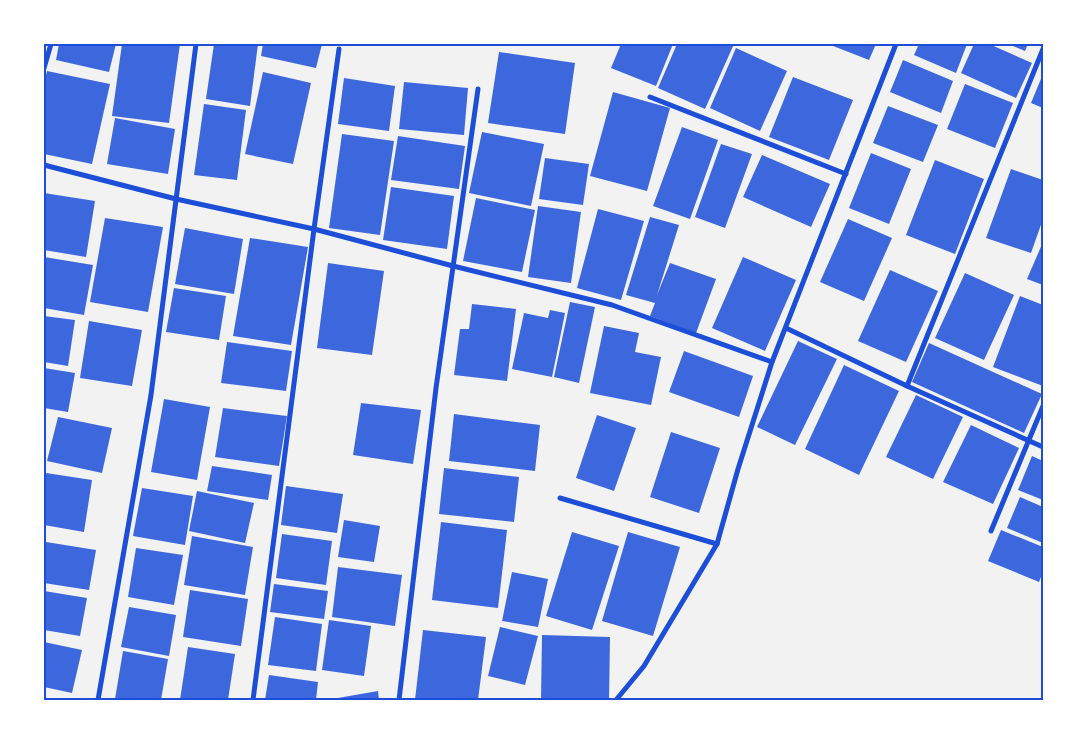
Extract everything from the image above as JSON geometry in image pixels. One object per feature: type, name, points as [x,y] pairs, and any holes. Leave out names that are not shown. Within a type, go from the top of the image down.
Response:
[{"type":"street","points":[[44,68],[51,44]]},
{"type":"street","points":[[98,700],[151,395],[196,44]]},
{"type":"street","points":[[616,700],[644,666],[717,544],[738,469],[772,362],[896,44]]},
{"type":"street","points":[[253,700],[314,230],[340,50]]},
{"type":"street","points":[[907,386],[1043,50]]},
{"type":"street","points":[[399,700],[436,388],[478,89]]},
{"type":"street","points":[[650,97],[846,174]]},
{"type":"street","points":[[44,165],[176,199],[314,230],[612,305],[772,362]]},
{"type":"street","points":[[786,328],[907,386],[1043,447]]},
{"type":"street","points":[[991,531],[1043,406]]},
{"type":"street","points":[[560,498],[717,544]]},
{"type":"building","points":[[59,44],[116,44],[109,72],[56,60]]},
{"type":"building","points":[[122,44],[180,44],[169,123],[112,116]]},
{"type":"building","points":[[214,44],[258,44],[250,106],[206,99]]},
{"type":"building","points":[[263,44],[322,44],[316,68],[261,56]]},
{"type":"building","points":[[621,44],[673,44],[656,86],[611,68]]},
{"type":"building","points":[[677,44],[734,44],[705,109],[658,88]]},
{"type":"building","points":[[828,44],[876,44],[869,60]]},
{"type":"building","points":[[919,44],[967,44],[956,73],[914,55]]},
{"type":"building","points":[[974,44],[989,44],[1032,63],[1016,98],[961,73]]},
{"type":"building","points":[[1008,44],[1028,44],[1025,51]]},
{"type":"building","points":[[736,48],[787,71],[760,131],[710,108]]},
{"type":"building","points":[[499,52],[575,63],[565,134],[488,123]]},
{"type":"building","points":[[903,60],[953,81],[941,113],[890,92]]},
{"type":"building","points":[[47,71],[110,84],[92,164],[44,154],[44,84]]},
{"type":"building","points":[[263,72],[311,83],[293,164],[245,154]]},
{"type":"building","points":[[1043,74],[1043,108],[1031,103]]},
{"type":"building","points":[[793,77],[853,100],[829,160],[769,137]]},
{"type":"building","points":[[344,78],[395,86],[389,131],[338,124]]},
{"type":"building","points":[[404,82],[468,88],[464,135],[399,129]]},
{"type":"building","points":[[965,84],[1013,103],[995,148],[947,129]]},
{"type":"building","points":[[613,92],[670,108],[647,191],[590,176]]},
{"type":"building","points":[[204,104],[246,110],[237,180],[194,175]]},
{"type":"building","points":[[888,106],[938,125],[923,162],[873,143]]},
{"type":"building","points":[[115,118],[175,129],[168,174],[107,164]]},
{"type":"building","points":[[682,127],[718,140],[690,219],[653,206]]},
{"type":"building","points":[[482,132],[544,144],[531,206],[469,193]]},
{"type":"building","points":[[342,134],[394,141],[380,235],[329,228]]},
{"type":"building","points":[[398,136],[465,146],[459,189],[391,180]]},
{"type":"building","points":[[721,144],[752,154],[725,228],[695,217]]},
{"type":"building","points":[[871,153],[911,169],[889,224],[849,208]]},
{"type":"building","points":[[762,155],[830,184],[811,227],[743,197]]},
{"type":"building","points":[[545,158],[589,164],[583,205],[539,199]]},
{"type":"building","points":[[935,160],[984,179],[955,254],[906,235]]},
{"type":"building","points":[[1011,169],[1043,180],[1043,219],[1031,253],[986,238]]},
{"type":"building","points":[[391,187],[454,196],[447,249],[383,240]]},
{"type":"building","points":[[44,193],[95,201],[86,257],[44,250]]},
{"type":"building","points":[[476,198],[535,210],[522,272],[463,261]]},
{"type":"building","points":[[538,206],[581,212],[571,283],[528,277]]},
{"type":"building","points":[[598,209],[644,221],[621,300],[577,288]]},
{"type":"building","points":[[650,217],[679,225],[657,295],[670,263],[716,279],[696,333],[650,316],[655,303],[626,295]]},
{"type":"building","points":[[105,218],[163,227],[148,312],[90,302]]},
{"type":"building","points":[[848,219],[892,238],[864,301],[820,282]]},
{"type":"building","points":[[185,228],[243,239],[234,294],[175,284]]},
{"type":"building","points":[[250,238],[308,247],[291,345],[233,336]]},
{"type":"building","points":[[1043,242],[1043,285],[1027,279]]},
{"type":"building","points":[[44,257],[93,265],[84,315],[44,308]]},
{"type":"building","points":[[743,257],[796,280],[765,351],[712,328]]},
{"type":"building","points":[[328,263],[384,271],[372,355],[317,348]]},
{"type":"building","points":[[890,270],[938,291],[906,362],[858,341]]},
{"type":"building","points":[[965,273],[1014,295],[984,360],[935,338]]},
{"type":"building","points":[[174,288],[226,296],[219,340],[166,332]]},
{"type":"building","points":[[1020,296],[1043,305],[1043,386],[993,367]]},
{"type":"building","points":[[570,302],[595,307],[579,383],[554,377]]},
{"type":"building","points":[[472,304],[516,309],[507,381],[454,375],[460,329],[469,329]]},
{"type":"building","points":[[550,310],[565,313],[552,377],[512,369],[524,313],[548,318]]},
{"type":"building","points":[[44,316],[75,320],[68,366],[44,362]]},
{"type":"building","points":[[89,321],[142,330],[132,386],[80,378]]},
{"type":"building","points":[[604,326],[639,333],[635,352],[661,357],[651,405],[590,393]]},
{"type":"building","points":[[798,341],[837,359],[795,445],[757,427]]},
{"type":"building","points":[[227,342],[292,351],[286,391],[221,383]]},
{"type":"building","points":[[929,343],[1042,394],[1024,433],[912,382]]},
{"type":"building","points":[[684,351],[753,376],[739,417],[669,392]]},
{"type":"building","points":[[844,365],[899,391],[859,475],[805,449]]},
{"type":"building","points":[[44,368],[75,373],[68,412],[44,408]]},
{"type":"building","points":[[916,395],[963,417],[933,479],[886,457]]},
{"type":"building","points":[[164,399],[210,407],[197,480],[151,472]]},
{"type":"building","points":[[361,403],[421,410],[413,464],[353,455]]},
{"type":"building","points":[[223,408],[287,416],[279,466],[215,457]]},
{"type":"building","points":[[454,414],[540,425],[535,471],[449,461]]},
{"type":"building","points":[[597,415],[636,428],[614,491],[576,478]]},
{"type":"building","points":[[58,417],[112,428],[102,473],[47,461]]},
{"type":"building","points":[[971,425],[1019,448],[993,504],[943,482]]},
{"type":"building","points":[[671,432],[720,448],[699,513],[650,497]]},
{"type":"building","points":[[1032,456],[1043,461],[1043,500],[1018,490]]},
{"type":"building","points":[[212,466],[272,475],[268,500],[207,491]]},
{"type":"building","points":[[444,468],[519,477],[514,522],[439,514]]},
{"type":"building","points":[[46,473],[92,480],[84,532],[44,525]]},
{"type":"building","points":[[286,486],[343,494],[337,533],[281,525]]},
{"type":"building","points":[[142,488],[193,496],[185,545],[133,536]]},
{"type":"building","points":[[197,491],[254,503],[245,543],[189,531]]},
{"type":"building","points":[[1020,497],[1043,507],[1043,543],[1007,528]]},
{"type":"building","points":[[344,520],[380,526],[374,562],[338,557]]},
{"type":"building","points":[[441,522],[507,530],[498,608],[432,600]]},
{"type":"building","points":[[1001,530],[1043,547],[1043,572],[1039,582],[988,561]]},
{"type":"building","points":[[572,532],[619,546],[592,630],[546,616]]},
{"type":"building","points":[[628,532],[680,547],[653,636],[602,621]]},
{"type":"building","points":[[282,534],[332,541],[326,585],[276,578]]},
{"type":"building","points":[[192,536],[253,547],[245,595],[184,585]]},
{"type":"building","points":[[46,542],[96,550],[89,590],[44,583]]},
{"type":"building","points":[[136,548],[183,555],[174,605],[128,597]]},
{"type":"building","points":[[338,567],[402,575],[395,626],[332,617]]},
{"type":"building","points":[[512,572],[548,579],[538,627],[502,621]]},
{"type":"building","points":[[274,584],[328,591],[324,619],[270,612]]},
{"type":"building","points":[[190,590],[248,599],[241,646],[183,637]]},
{"type":"building","points":[[44,591],[87,598],[80,636],[44,630]]},
{"type":"building","points":[[129,607],[176,615],[169,656],[121,647]]},
{"type":"building","points":[[275,617],[322,624],[316,671],[268,665]]},
{"type":"building","points":[[329,620],[371,626],[364,676],[322,670]]},
{"type":"building","points":[[500,627],[538,636],[525,685],[488,676]]},
{"type":"building","points":[[423,630],[486,637],[478,700],[415,700]]},
{"type":"building","points":[[542,635],[610,637],[609,700],[541,700]]},
{"type":"building","points":[[44,642],[82,650],[72,693],[44,687]]},
{"type":"building","points":[[188,647],[235,654],[228,700],[180,700]]},
{"type":"building","points":[[123,651],[168,659],[161,700],[115,699]]},
{"type":"building","points":[[269,675],[318,682],[316,700],[265,700]]},
{"type":"building","points":[[378,691],[379,700],[332,700],[332,699]]}]
